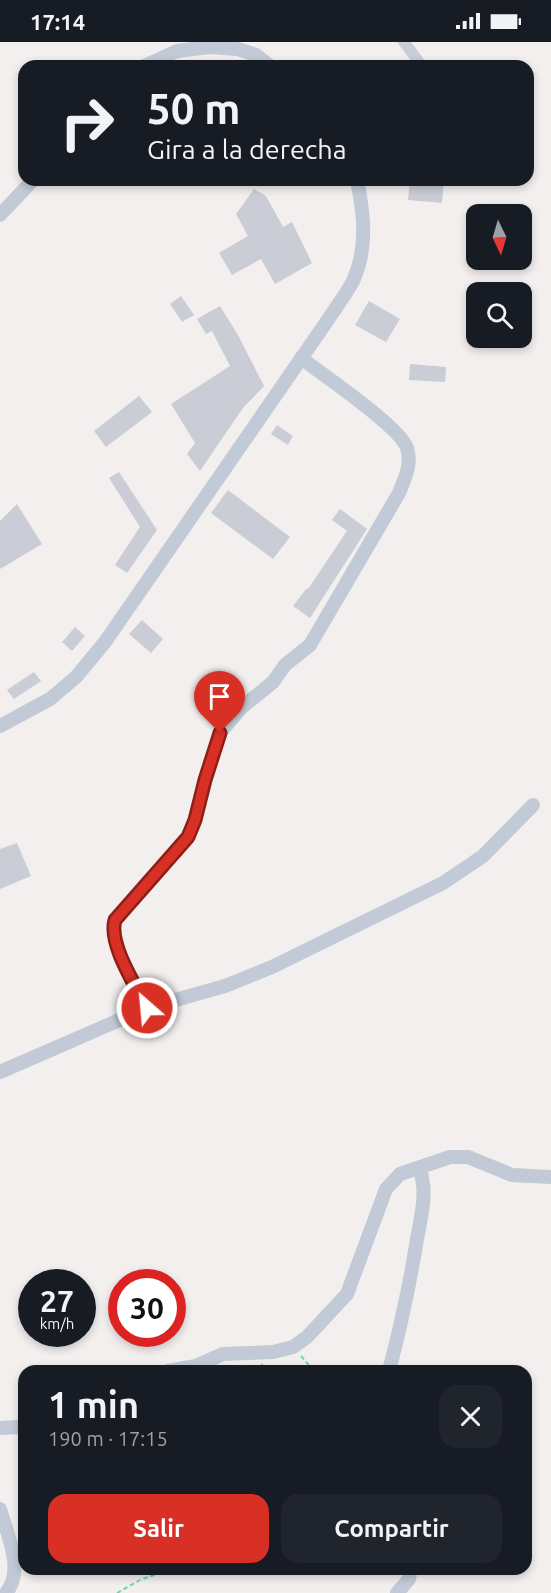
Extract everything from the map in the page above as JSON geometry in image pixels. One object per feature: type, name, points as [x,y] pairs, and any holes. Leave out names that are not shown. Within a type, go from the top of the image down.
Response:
[{"type":"street","points":[[157,60],[177,51],[209,47],[238,49],[256,55],[262,60]]},
{"type":"street","points":[[0,215],[27,186]]},
{"type":"street","points":[[0,726],[50,699],[76,677],[105,642],[302,358],[353,280],[362,249],[364,215],[358,186]]},
{"type":"street","points":[[147,1008],[117,946],[113,927],[115,920],[188,837],[220,733],[241,708],[273,682],[285,665],[310,645],[315,638],[399,493],[409,466],[406,447],[395,430],[302,358]]},
{"type":"street","points":[[0,1072],[147,1008],[225,986],[272,967],[443,883],[483,856],[533,805]]},
{"type":"street","points":[[198,1365],[223,1354],[273,1352],[293,1347],[307,1337],[346,1294],[386,1189],[400,1174],[450,1157],[468,1157],[512,1175],[551,1177]]},
{"type":"street","points":[[391,1365],[406,1308],[424,1200],[423,1178],[419,1168]]},
{"type":"street","points":[[0,1428],[18,1427]]},
{"type":"street","points":[[0,1509],[15,1566],[11,1587],[6,1593]]},
{"type":"street","points":[[397,1593],[410,1575]]},
{"type":"path","points":[[293,1347],[309,1365]]},
{"type":"path","points":[[117,1593],[154,1575]]},
{"type":"building","points":[[397,42],[411,42],[424,60],[410,60]]},
{"type":"building","points":[[409,186],[443,186],[442,203],[408,200]]},
{"type":"building","points":[[254,189],[266,196],[283,227],[292,222],[312,263],[275,284],[261,259],[232,275],[219,253],[248,236],[236,214]]},
{"type":"building","points":[[181,296],[194,315],[182,322],[170,304]]},
{"type":"building","points":[[369,301],[400,319],[386,342],[355,325]]},
{"type":"building","points":[[220,306],[264,386],[243,408],[200,471],[187,454],[195,443],[171,404],[230,366],[212,331],[206,334],[197,319]]},
{"type":"building","points":[[410,364],[446,367],[445,382],[409,380]]},
{"type":"building","points":[[139,396],[152,412],[106,447],[94,431]]},
{"type":"building","points":[[277,425],[293,436],[288,445],[271,434]]},
{"type":"building","points":[[119,472],[157,530],[127,573],[115,565],[140,527],[109,478]]},
{"type":"building","points":[[228,490],[290,537],[273,559],[211,513]]},
{"type":"building","points":[[17,504],[42,544],[0,569],[0,521]]},
{"type":"building","points":[[340,509],[367,529],[310,618],[293,606],[308,589],[347,531],[332,520]]},
{"type":"building","points":[[142,620],[163,639],[151,653],[129,634]]},
{"type":"building","points":[[75,627],[85,636],[72,651],[62,642]]},
{"type":"building","points":[[34,672],[41,681],[14,699],[7,690]]},
{"type":"building","points":[[17,843],[31,876],[0,889],[0,849]]},
{"type":"route","points":[[147,1008],[117,946],[113,927],[115,920],[188,837],[220,733]]}]
